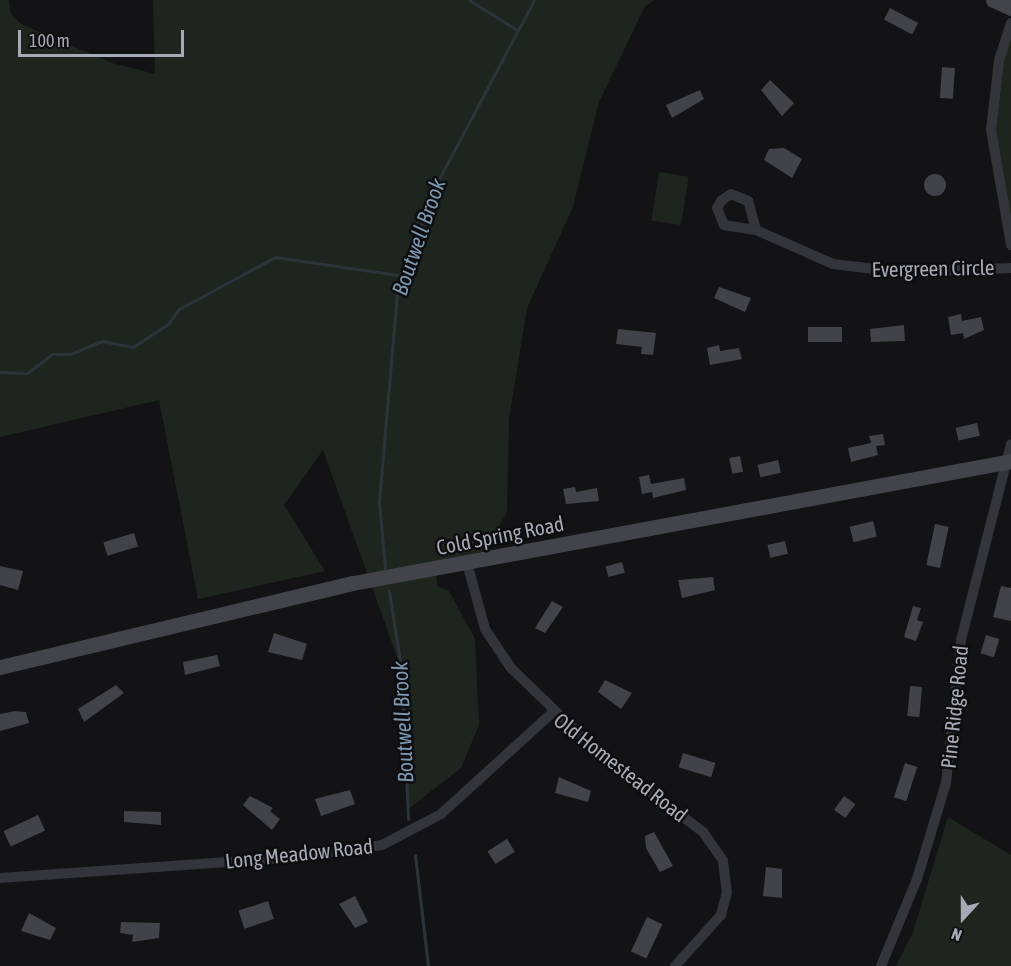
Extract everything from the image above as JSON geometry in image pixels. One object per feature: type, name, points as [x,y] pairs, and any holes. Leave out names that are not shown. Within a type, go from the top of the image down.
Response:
[{"type":"street","points":[[993,0],[1011,8]]},
{"type":"street","points":[[1011,23],[999,60],[992,130],[1011,245]]},
{"type":"street","name":"Evergreen Circle","points":[[756,230],[806,256],[847,267],[928,272],[1011,268]]},
{"type":"street","name":"Pine Ridge Road","points":[[881,966],[917,879],[945,783],[961,640],[1009,461],[1011,444]]},
{"type":"street","name":"Cold Spring Road","points":[[0,667],[269,600],[1009,461]]},
{"type":"street","name":"Old Homestead Road","points":[[467,563],[476,607],[494,645],[552,713],[703,832],[723,861],[728,892],[721,915],[675,966]]},
{"type":"street","name":"Long Meadow Road","points":[[0,878],[288,858],[382,845],[441,814],[552,713]]},
{"type":"shaded area","points":[[0,0],[9,0],[11,14],[21,24],[112,63],[155,74],[153,0],[655,0],[645,6],[599,102],[573,207],[527,308],[509,419],[507,512],[485,551],[434,561],[438,587],[449,591],[475,639],[479,725],[461,768],[407,810],[401,668],[323,450],[284,505],[325,571],[198,599],[159,400],[0,437]]},
{"type":"shaded area","points":[[1011,23],[1011,249],[993,156],[999,60]]},
{"type":"shaded area","points":[[659,172],[689,177],[681,225],[651,220]]},
{"type":"shaded area","points":[[948,817],[1011,855],[1011,966],[896,966],[913,932]]},
{"type":"building","points":[[890,8],[918,23],[912,35],[884,19]]},
{"type":"building","points":[[942,67],[955,68],[953,99],[940,98]]},
{"type":"building","points":[[770,80],[794,103],[782,116],[761,90]]},
{"type":"building","points":[[700,90],[704,99],[672,118],[666,105]]},
{"type":"building","points":[[784,148],[802,159],[792,178],[764,160],[769,149]]},
{"type":"building","points":[[935,174],[945,181],[946,185],[939,195],[935,196],[925,189],[924,185],[931,175]]},
{"type":"building","points":[[719,287],[751,298],[745,312],[714,298]]},
{"type":"building","points":[[961,314],[962,321],[981,317],[984,330],[964,339],[963,333],[951,335],[948,317]]},
{"type":"building","points":[[904,325],[905,341],[871,342],[870,329]]},
{"type":"building","points":[[808,327],[842,327],[842,342],[808,342]]},
{"type":"building","points":[[618,329],[656,333],[653,355],[641,354],[642,347],[616,344]]},
{"type":"building","points":[[719,345],[720,351],[739,348],[742,359],[710,365],[707,348]]},
{"type":"building","points":[[977,423],[980,436],[958,441],[956,428]]},
{"type":"building","points":[[883,434],[885,445],[876,446],[878,455],[851,462],[848,448],[871,443],[869,436]]},
{"type":"building","points":[[740,456],[743,472],[732,474],[729,458]]},
{"type":"building","points":[[778,460],[781,473],[760,477],[758,465]]},
{"type":"building","points":[[649,475],[651,484],[684,478],[686,490],[653,498],[652,492],[642,494],[639,477]]},
{"type":"building","points":[[575,487],[576,492],[597,488],[599,501],[566,504],[563,489]]},
{"type":"building","points":[[873,521],[877,537],[854,542],[850,527]]},
{"type":"building","points":[[935,524],[949,527],[940,568],[926,565]]},
{"type":"building","points":[[134,533],[138,546],[107,556],[103,542]]},
{"type":"building","points":[[785,541],[788,554],[770,558],[767,545]]},
{"type":"building","points":[[622,562],[625,573],[608,577],[606,566]]},
{"type":"building","points":[[0,566],[23,571],[18,590],[0,585]]},
{"type":"building","points":[[713,577],[715,590],[682,598],[678,580]]},
{"type":"building","points":[[1001,586],[1011,588],[1011,621],[993,617]]},
{"type":"building","points":[[552,601],[563,607],[545,633],[535,628]]},
{"type":"building","points":[[913,606],[921,608],[917,620],[923,622],[916,641],[904,637]]},
{"type":"building","points":[[274,633],[307,644],[302,660],[268,652]]},
{"type":"building","points":[[986,635],[999,639],[994,657],[980,653]]},
{"type":"building","points":[[217,655],[220,666],[185,675],[183,662]]},
{"type":"building","points":[[605,680],[632,693],[621,709],[598,692]]},
{"type":"building","points":[[116,685],[124,693],[84,722],[78,709]]},
{"type":"building","points":[[910,686],[922,687],[919,717],[907,716]]},
{"type":"building","points":[[15,711],[26,712],[29,723],[0,731],[0,714]]},
{"type":"building","points":[[683,753],[716,763],[711,777],[679,767]]},
{"type":"building","points":[[905,763],[917,767],[906,801],[894,797]]},
{"type":"building","points":[[559,777],[591,791],[588,802],[555,793]]},
{"type":"building","points":[[350,790],[355,804],[321,816],[315,799]]},
{"type":"building","points":[[250,796],[273,808],[270,811],[280,819],[272,830],[243,805]]},
{"type":"building","points":[[844,796],[855,804],[845,818],[834,810]]},
{"type":"building","points":[[124,811],[161,812],[161,825],[124,822]]},
{"type":"building","points":[[38,815],[45,830],[11,846],[4,831]]},
{"type":"building","points":[[654,832],[673,866],[660,872],[646,848],[645,836]]},
{"type":"building","points":[[507,839],[515,852],[495,864],[487,851]]},
{"type":"building","points":[[766,867],[782,869],[782,898],[763,896]]},
{"type":"building","points":[[355,896],[368,922],[355,928],[339,904]]},
{"type":"building","points":[[268,901],[274,919],[244,929],[239,911]]},
{"type":"building","points":[[29,913],[56,928],[50,940],[21,931]]},
{"type":"building","points":[[647,917],[662,924],[646,959],[631,951]]},
{"type":"building","points":[[121,922],[160,923],[159,938],[132,942],[133,935],[120,933]]},
{"type":"waterway","points":[[469,0],[517,30]]},
{"type":"waterway","name":"Boutwell Brook","points":[[385,568],[379,502],[397,294],[432,192],[534,0]]},
{"type":"waterway","points":[[0,372],[27,373],[52,354],[70,354],[102,341],[133,347],[168,324],[179,309],[275,257],[403,276]]},
{"type":"waterway","name":"Boutwell Brook","points":[[389,591],[401,668],[408,819]]},
{"type":"waterway","name":"Boutwell Brook","points":[[415,855],[428,966]]}]
